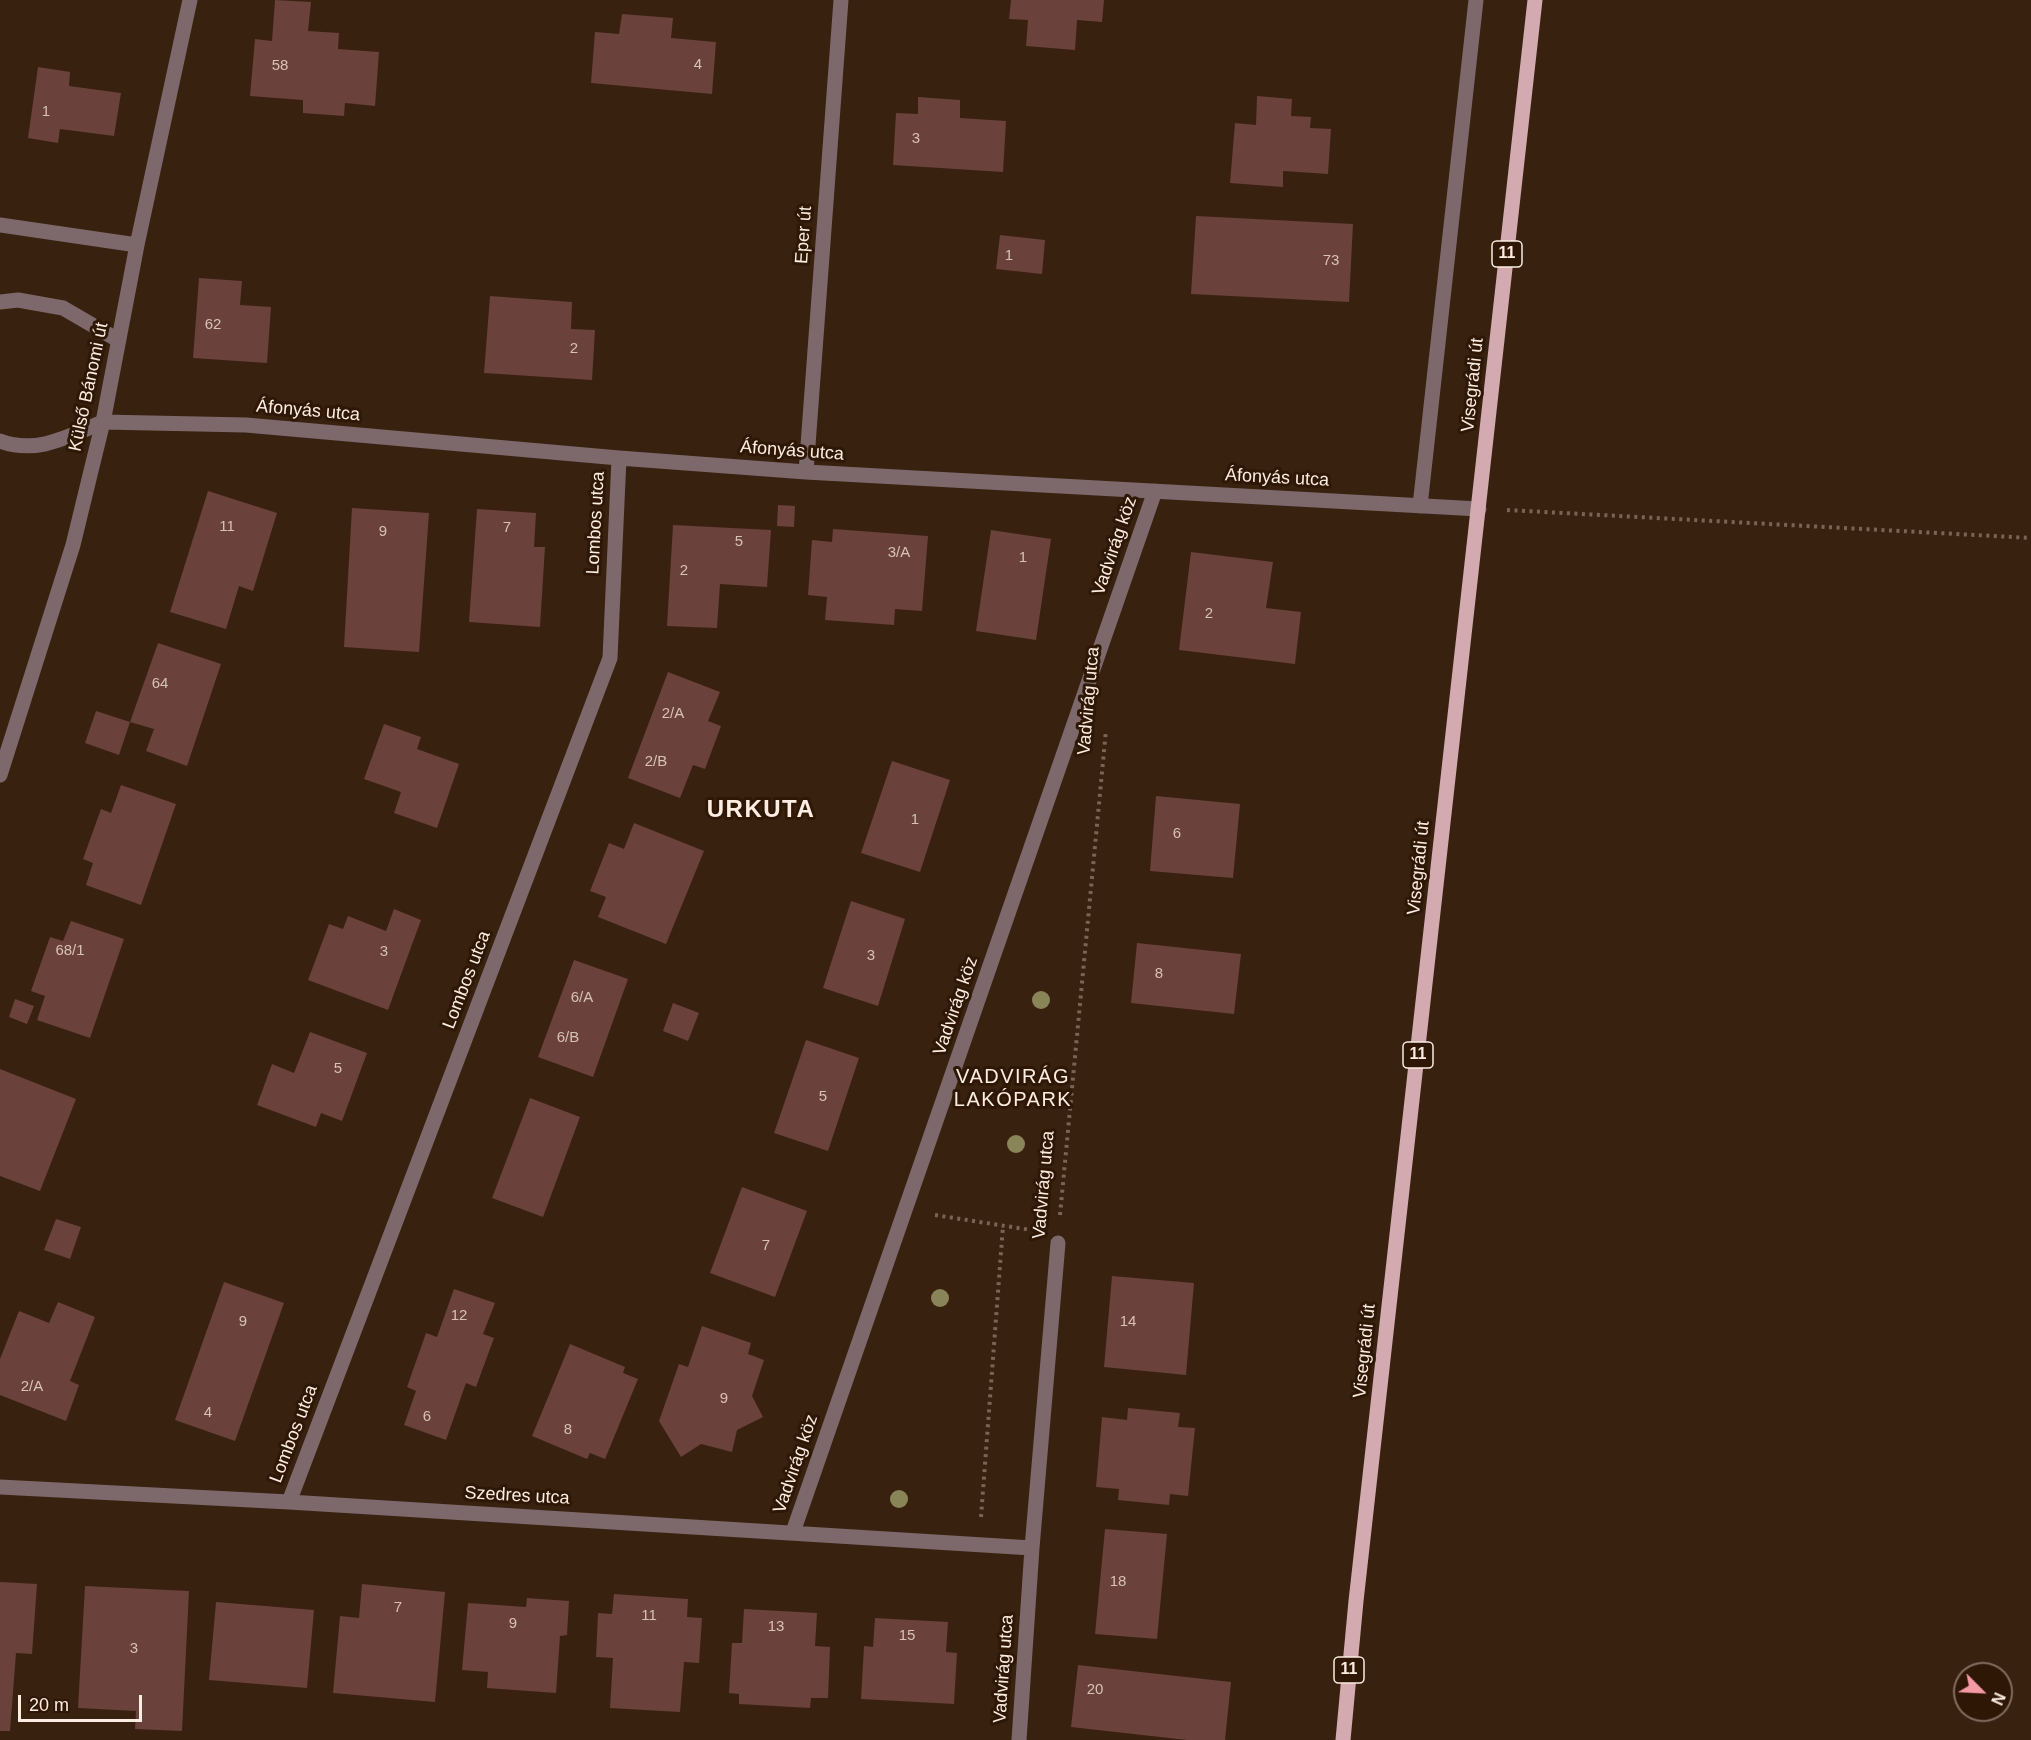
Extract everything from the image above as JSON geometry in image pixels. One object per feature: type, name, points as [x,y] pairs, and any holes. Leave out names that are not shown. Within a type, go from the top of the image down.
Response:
[{"type":"main road","name":"Visegrádi út","points":[[1343,1740],[1356,1601],[1535,0]]},
{"type":"street","name":"Külső Bánomi út","points":[[0,775],[73,545],[103,422],[137,245],[190,0]]},
{"type":"street","name":"Eper út","points":[[806,472],[841,0]]},
{"type":"street","points":[[1420,506],[1476,0]]},
{"type":"street","points":[[0,225],[137,245]]},
{"type":"street","points":[[0,302],[18,300],[63,308],[118,340]]},
{"type":"street","points":[[0,441],[15,447],[50,444],[103,422]]},
{"type":"street","name":"Áfonyás utca","points":[[103,422],[246,425],[806,472],[1479,508]]},
{"type":"street","name":"Lombos utca","points":[[289,1502],[610,658],[619,458]]},
{"type":"street","name":"Vadvirág köz","points":[[793,1532],[1155,491]]},
{"type":"street","name":"Vadvirág utca","points":[[1019,1740],[1032,1548],[1058,1243]]},
{"type":"street","name":"Szedres utca","points":[[0,1487],[289,1502],[1032,1548]]},
{"type":"path","points":[[1479,508],[2031,538]]},
{"type":"path","name":"Vadvirág utca","points":[[1058,1243],[1106,726]]},
{"type":"path","points":[[906,1210],[1047,1233],[1058,1243]]},
{"type":"path","points":[[978,1545],[1003,1226]]},
{"type":"building","points":[[275,0],[311,2],[308,31],[339,33],[338,49],[379,52],[375,106],[345,103],[344,116],[303,113],[303,100],[250,96],[255,39],[272,41]]},
{"type":"building","points":[[1011,0],[1104,0],[1102,22],[1077,20],[1075,50],[1026,46],[1028,20],[1009,19]]},
{"type":"building","points":[[622,14],[673,18],[671,38],[716,42],[712,94],[591,83],[595,32],[619,34]]},
{"type":"building","points":[[38,67],[70,72],[69,86],[121,93],[114,136],[60,129],[58,143],[28,138]]},
{"type":"building","points":[[1257,96],[1292,99],[1291,116],[1311,117],[1310,128],[1331,129],[1328,174],[1283,171],[1283,187],[1230,183],[1235,123],[1256,125]]},
{"type":"building","points":[[918,97],[960,100],[960,118],[1006,121],[1003,172],[893,165],[896,113],[918,114]]},
{"type":"building","points":[[1196,216],[1353,224],[1349,302],[1191,294]]},
{"type":"building","points":[[1000,235],[1045,240],[1042,274],[996,269]]},
{"type":"building","points":[[199,278],[242,281],[240,305],[271,307],[267,363],[193,358]]},
{"type":"building","points":[[490,296],[572,302],[571,329],[595,330],[592,380],[484,373]]},
{"type":"building","points":[[208,491],[277,513],[253,591],[239,586],[226,629],[170,612]]},
{"type":"building","points":[[778,505],[795,506],[794,527],[777,526]]},
{"type":"building","points":[[352,508],[429,513],[419,652],[344,647]]},
{"type":"building","points":[[477,509],[536,513],[534,547],[545,547],[540,627],[469,622]]},
{"type":"building","points":[[673,525],[771,530],[767,587],[720,584],[717,628],[667,626]]},
{"type":"building","points":[[833,529],[928,536],[922,611],[895,609],[894,625],[825,620],[827,597],[808,595],[812,540],[832,542]]},
{"type":"building","points":[[991,530],[1051,539],[1036,640],[976,631]]},
{"type":"building","points":[[1191,552],[1273,562],[1266,608],[1301,612],[1295,664],[1179,650]]},
{"type":"building","points":[[158,643],[221,664],[187,766],[146,751],[154,729],[130,722]]},
{"type":"building","points":[[668,672],[720,692],[708,721],[721,726],[705,769],[693,765],[680,798],[628,778]]},
{"type":"building","points":[[96,711],[130,722],[119,755],[85,743]]},
{"type":"building","points":[[384,724],[421,737],[417,749],[459,764],[437,828],[394,813],[401,792],[364,779]]},
{"type":"building","points":[[892,761],[950,780],[920,872],[861,853]]},
{"type":"building","points":[[121,785],[176,804],[141,905],[86,885],[93,863],[83,859],[101,809],[111,813]]},
{"type":"building","points":[[1156,796],[1240,804],[1233,878],[1150,871]]},
{"type":"building","points":[[634,823],[704,851],[666,944],[598,917],[606,897],[590,891],[609,843],[624,849]]},
{"type":"building","points":[[851,901],[905,919],[878,1006],[823,988]]},
{"type":"building","points":[[394,909],[421,920],[388,1010],[308,980],[329,924],[343,929],[348,916],[386,931]]},
{"type":"building","points":[[71,921],[124,939],[90,1038],[37,1020],[45,996],[31,991],[50,937],[63,941]]},
{"type":"building","points":[[1137,943],[1241,954],[1234,1014],[1131,1003]]},
{"type":"building","points":[[574,960],[628,979],[593,1077],[538,1057]]},
{"type":"building","points":[[15,999],[34,1006],[27,1024],[9,1017]]},
{"type":"building","points":[[673,1003],[699,1013],[688,1041],[663,1031]]},
{"type":"building","points":[[310,1032],[367,1053],[342,1121],[321,1113],[316,1127],[257,1105],[272,1064],[294,1073]]},
{"type":"building","points":[[806,1040],[859,1058],[828,1151],[774,1133]]},
{"type":"building","points":[[0,1069],[76,1099],[40,1191],[0,1176]]},
{"type":"building","points":[[530,1098],[580,1117],[543,1217],[492,1198]]},
{"type":"building","points":[[742,1187],[807,1211],[775,1297],[710,1273]]},
{"type":"building","points":[[56,1219],[81,1227],[70,1259],[44,1250]]},
{"type":"building","points":[[1112,1276],[1194,1283],[1186,1375],[1104,1367]]},
{"type":"building","points":[[224,1282],[284,1303],[235,1441],[175,1420]]},
{"type":"building","points":[[454,1289],[495,1303],[483,1334],[494,1338],[476,1387],[466,1383],[446,1440],[404,1425],[416,1391],[407,1387],[426,1333],[437,1337]]},
{"type":"building","points":[[58,1302],[95,1317],[70,1381],[79,1385],[66,1421],[0,1395],[0,1359],[19,1311],[49,1323]]},
{"type":"building","points":[[702,1326],[751,1343],[748,1354],[764,1360],[752,1396],[763,1417],[737,1430],[732,1452],[701,1444],[681,1457],[659,1421],[679,1364],[688,1367]]},
{"type":"building","points":[[570,1344],[625,1367],[623,1373],[638,1379],[605,1459],[590,1453],[587,1459],[532,1436]]},
{"type":"building","points":[[1128,1408],[1180,1413],[1178,1427],[1195,1428],[1188,1496],[1170,1494],[1169,1505],[1118,1500],[1119,1489],[1096,1487],[1102,1417],[1127,1420]]},
{"type":"building","points":[[1105,1529],[1167,1534],[1157,1639],[1095,1634]]},
{"type":"building","points":[[0,1582],[37,1584],[32,1654],[16,1653],[10,1731],[0,1731]]},
{"type":"building","points":[[362,1584],[445,1592],[435,1702],[333,1693],[340,1616],[359,1618]]},
{"type":"building","points":[[85,1586],[189,1591],[182,1731],[135,1729],[136,1711],[78,1708]]},
{"type":"building","points":[[614,1594],[688,1599],[687,1617],[702,1618],[699,1663],[684,1662],[680,1712],[610,1708],[613,1658],[596,1657],[598,1613],[612,1614]]},
{"type":"building","points":[[527,1598],[569,1601],[567,1635],[560,1636],[556,1693],[487,1688],[488,1672],[462,1670],[468,1603],[526,1607]]},
{"type":"building","points":[[216,1602],[314,1610],[307,1688],[209,1680]]},
{"type":"building","points":[[744,1609],[817,1613],[815,1646],[830,1647],[828,1698],[811,1698],[810,1708],[739,1704],[739,1694],[729,1693],[732,1643],[742,1643]]},
{"type":"building","points":[[875,1618],[948,1622],[946,1652],[957,1653],[954,1704],[861,1699],[864,1646],[873,1647]]},
{"type":"building","points":[[1078,1665],[1231,1682],[1225,1740],[1187,1740],[1071,1727]]},
{"type":"district","name":"URKUTA","points":[[761,810]]},
{"type":"district","name":"VADVIRÁG LAKÓPARK","points":[[1013,1088]]}]
